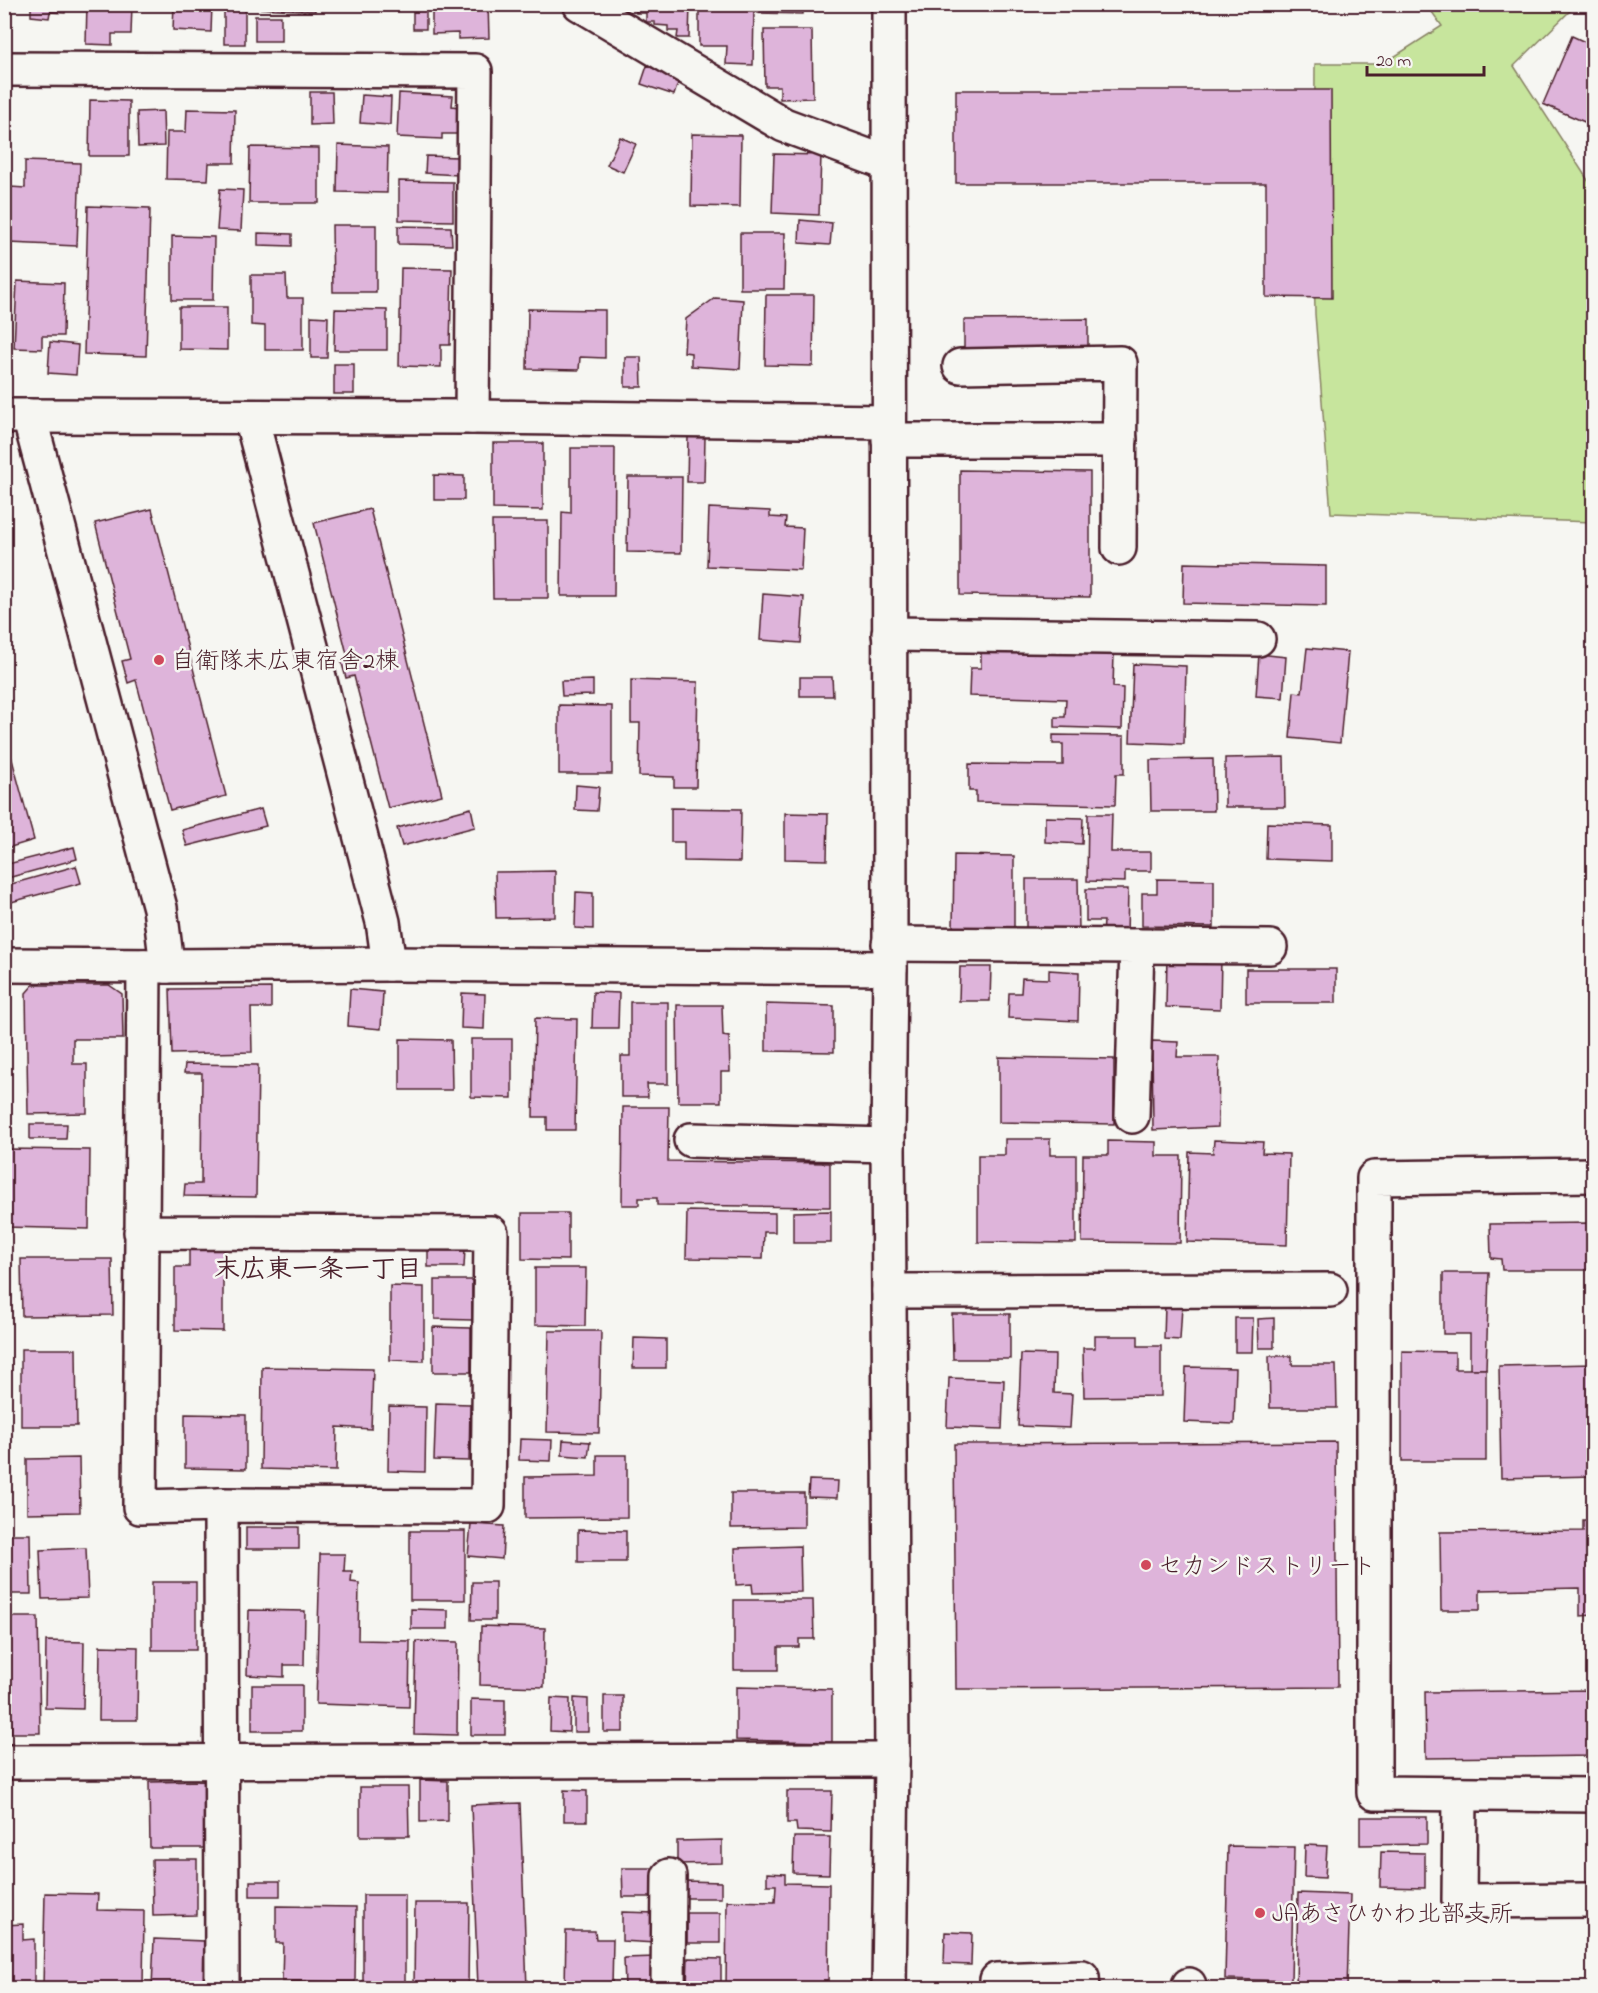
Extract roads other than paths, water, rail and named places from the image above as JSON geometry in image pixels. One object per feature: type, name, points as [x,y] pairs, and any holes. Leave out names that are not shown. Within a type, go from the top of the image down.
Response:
[{"type":"street","points":[[580,4],[784,124],[889,164]]},
{"type":"street","points":[[889,4],[888,1145],[892,1760],[889,1989]]},
{"type":"street","points":[[4,69],[475,71],[472,417]]},
{"type":"street","points":[[960,366],[1120,363],[1119,548]]},
{"type":"street","points":[[141,1232],[491,1233],[488,1506],[140,1507],[141,1232],[160,908],[17,416],[472,417],[1120,440]]},
{"type":"street","points":[[251,417],[383,922],[389,964]]},
{"type":"street","points":[[889,634],[1258,639]]},
{"type":"street","points":[[4,965],[389,964],[889,956],[1137,946],[1270,947]]},
{"type":"street","points":[[1132,1116],[1137,946]]},
{"type":"street","points":[[691,1140],[888,1145]]},
{"type":"street","points":[[1593,1175],[1374,1178],[1374,1792],[1593,1796]]},
{"type":"street","points":[[889,1291],[1330,1290]]},
{"type":"street","points":[[221,1505],[222,1989]]},
{"type":"street","points":[[4,1762],[892,1760]]},
{"type":"street","points":[[1460,1794],[1459,1901],[1593,1900]]},
{"type":"street","points":[[668,1989],[669,1876]]},
{"type":"street","points":[[997,1980],[1082,1977],[1083,1989]]},
{"type":"place","name":"自衛隊末広東宿舎2棟","points":[[159,660]]},
{"type":"place","name":"セカンドストリート","points":[[1146,1565]]},
{"type":"place","name":"JAあさひかわ北部支所","points":[[1260,1913]]},
{"type":"district","name":"末広東一条一丁目","points":[[318,1268]]}]
